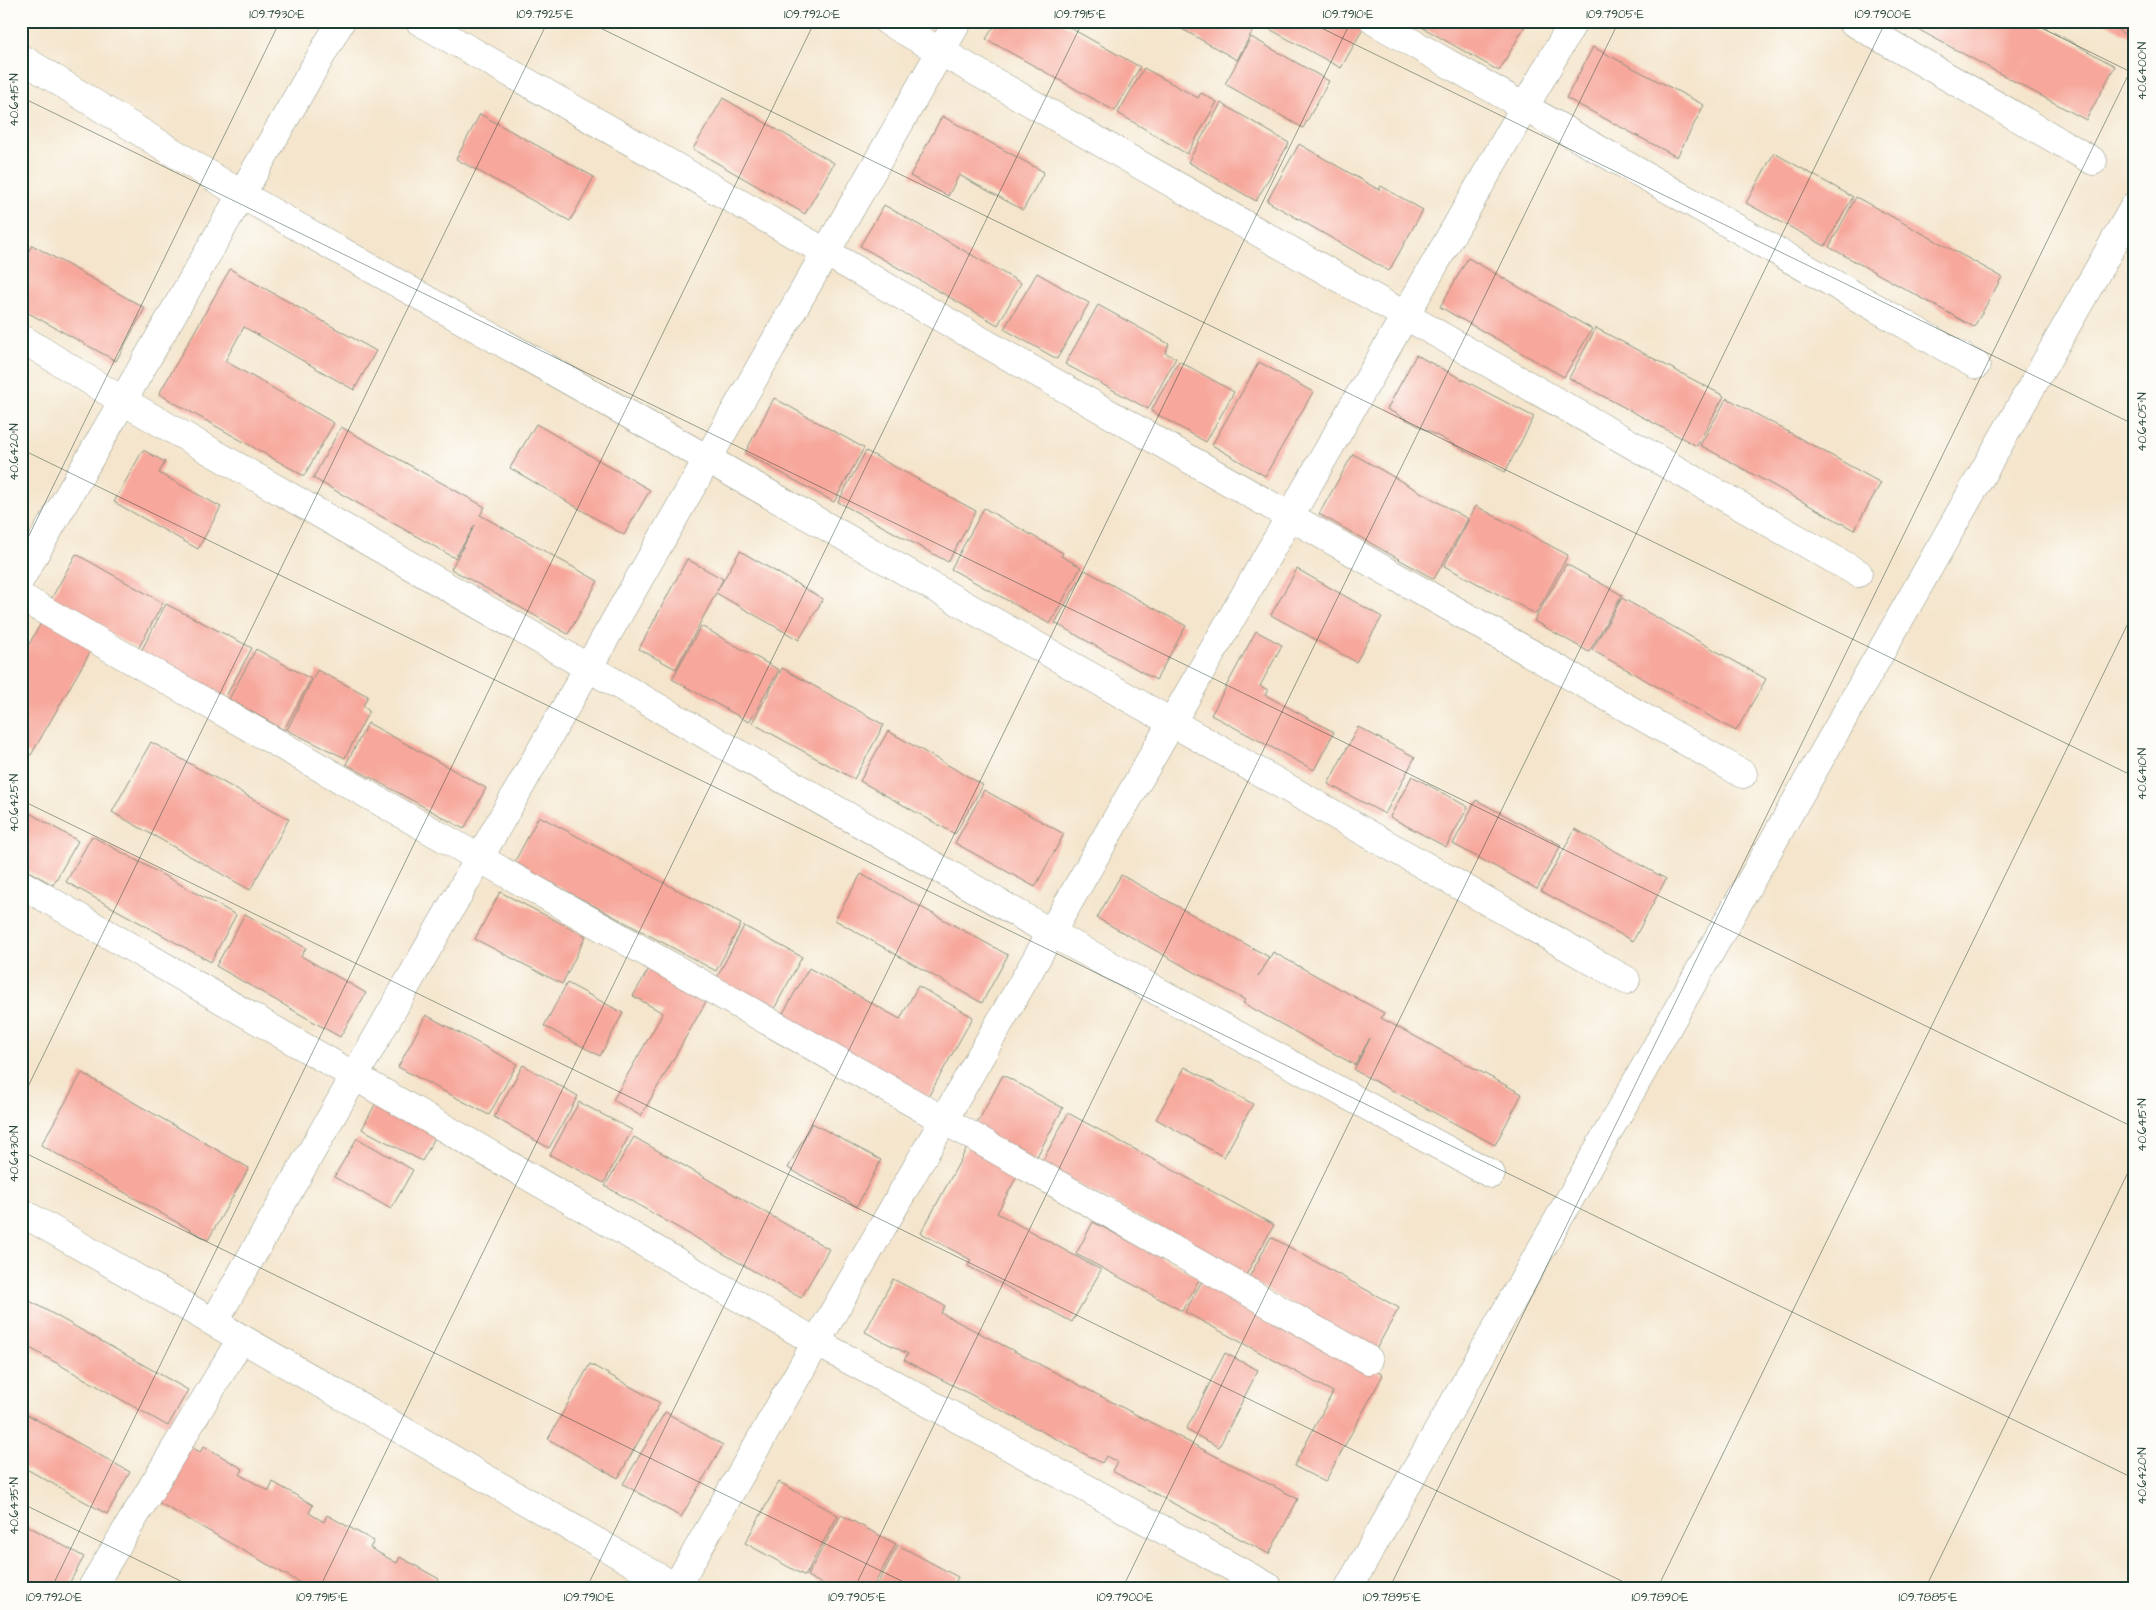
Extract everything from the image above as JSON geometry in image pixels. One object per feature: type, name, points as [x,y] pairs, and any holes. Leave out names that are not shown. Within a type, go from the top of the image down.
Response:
[{"type":"street","points":[[21,578],[342,21]]},
{"type":"street","points":[[419,21],[1743,774]]},
{"type":"street","points":[[888,21],[1858,573]]},
{"type":"street","points":[[214,1322],[958,21]]},
{"type":"street","points":[[1374,21],[1976,365]]},
{"type":"street","points":[[21,1212],[669,1586],[816,1342],[944,1121],[1574,21]]},
{"type":"street","points":[[1851,21],[2092,161]]},
{"type":"street","points":[[21,58],[242,195],[1626,980]]},
{"type":"street","points":[[1348,1589],[2135,205]]},
{"type":"street","points":[[21,338],[123,401],[1051,933],[1492,1174]]},
{"type":"street","points":[[21,597],[479,858],[1369,1360]]},
{"type":"street","points":[[21,884],[816,1342],[1267,1586]]},
{"type":"street","points":[[91,1589],[241,1339]]},
{"type":"building","points":[[997,21],[1058,21],[1140,67],[1115,111],[986,39]]},
{"type":"building","points":[[1168,21],[1258,21],[1237,60]]},
{"type":"building","points":[[1264,21],[1358,21],[1365,25],[1341,68],[1262,25]]},
{"type":"building","points":[[1411,21],[1521,21],[1526,24],[1499,71]]},
{"type":"building","points":[[1913,21],[2033,21],[2115,66],[2086,120],[1910,25]]},
{"type":"building","points":[[2102,21],[2135,21],[2135,40]]},
{"type":"building","points":[[1251,37],[1329,81],[1303,128],[1225,84]]},
{"type":"building","points":[[1593,47],[1704,105],[1677,157],[1566,98]]},
{"type":"building","points":[[1144,68],[1198,98],[1201,93],[1217,102],[1187,154],[1118,113]]},
{"type":"building","points":[[723,98],[834,163],[805,214],[693,149]]},
{"type":"building","points":[[1221,103],[1289,143],[1256,201],[1188,162]]},
{"type":"building","points":[[480,114],[594,177],[570,221],[456,159]]},
{"type":"building","points":[[942,116],[1044,172],[1023,210],[959,175],[948,196],[910,176]]},
{"type":"building","points":[[1299,144],[1379,190],[1381,186],[1423,210],[1389,271],[1267,201]]},
{"type":"building","points":[[1774,153],[1853,197],[1825,246],[1746,203]]},
{"type":"building","points":[[1856,197],[2002,277],[1974,327],[1829,247]]},
{"type":"building","points":[[884,205],[1021,283],[998,325],[860,246]]},
{"type":"building","points":[[32,245],[145,308],[116,361],[21,309],[21,265]]},
{"type":"building","points":[[1468,258],[1592,329],[1564,377],[1440,307]]},
{"type":"building","points":[[230,269],[376,351],[354,390],[244,327],[225,361],[334,423],[304,476],[159,394]]},
{"type":"building","points":[[1037,273],[1089,303],[1057,359],[1004,329]]},
{"type":"building","points":[[1098,305],[1169,344],[1165,353],[1176,358],[1148,409],[1065,364]]},
{"type":"building","points":[[1596,328],[1724,396],[1697,446],[1569,378]]},
{"type":"building","points":[[1416,355],[1534,417],[1505,472],[1387,409]]},
{"type":"building","points":[[1179,361],[1234,392],[1206,442],[1151,411]]},
{"type":"building","points":[[1259,362],[1313,392],[1265,476],[1212,445]]},
{"type":"building","points":[[774,398],[864,448],[834,502],[745,453]]},
{"type":"building","points":[[1727,398],[1881,483],[1854,530],[1700,445]]},
{"type":"building","points":[[536,424],[650,490],[624,535],[510,468]]},
{"type":"building","points":[[341,427],[485,507],[480,515],[598,581],[568,634],[451,569],[475,525],[455,558],[313,478]]},
{"type":"building","points":[[143,450],[165,462],[159,473],[221,507],[198,549],[114,502]]},
{"type":"building","points":[[866,451],[976,511],[948,562],[838,502]]},
{"type":"building","points":[[1353,454],[1468,519],[1434,579],[1319,514]]},
{"type":"building","points":[[1476,506],[1568,555],[1536,614],[1444,566]]},
{"type":"building","points":[[984,508],[1063,553],[1061,556],[1081,567],[1050,624],[951,569]]},
{"type":"building","points":[[740,551],[823,599],[799,640],[716,593],[676,669],[639,649],[687,559],[723,579],[717,591]]},
{"type":"building","points":[[76,554],[163,603],[138,649],[50,601]]},
{"type":"building","points":[[1566,564],[1622,595],[1589,652],[1534,621]]},
{"type":"building","points":[[1297,569],[1382,617],[1356,662],[1271,615]]},
{"type":"building","points":[[1085,570],[1186,626],[1156,680],[1055,623]]},
{"type":"building","points":[[1622,598],[1766,679],[1736,731],[1592,650]]},
{"type":"building","points":[[166,604],[252,648],[225,698],[140,653]]},
{"type":"building","points":[[44,618],[93,647],[31,755],[21,750],[21,658]]},
{"type":"building","points":[[701,626],[779,670],[749,722],[672,679]]},
{"type":"building","points":[[1256,631],[1282,645],[1260,686],[1268,690],[1265,695],[1334,732],[1314,770],[1211,715]]},
{"type":"building","points":[[256,649],[311,679],[284,730],[229,699]]},
{"type":"building","points":[[782,668],[884,725],[854,779],[752,723]]},
{"type":"building","points":[[317,670],[368,696],[363,706],[369,711],[345,758],[287,730]]},
{"type":"building","points":[[368,723],[486,788],[464,829],[346,764]]},
{"type":"building","points":[[1358,727],[1415,757],[1385,814],[1328,784]]},
{"type":"building","points":[[888,731],[983,785],[955,834],[860,781]]},
{"type":"building","points":[[151,742],[289,819],[250,890],[112,812]]},
{"type":"building","points":[[1412,776],[1468,807],[1446,847],[1390,817]]},
{"type":"building","points":[[984,790],[1064,834],[1035,887],[955,843]]},
{"type":"building","points":[[1476,800],[1561,845],[1537,889],[1453,844]]},
{"type":"building","points":[[21,808],[78,841],[53,885],[21,867]]},
{"type":"building","points":[[539,816],[741,924],[716,971],[514,863]]},
{"type":"building","points":[[1575,829],[1666,879],[1633,941],[1541,891]]},
{"type":"building","points":[[92,836],[236,915],[211,962],[66,882]]},
{"type":"building","points":[[861,874],[1008,955],[982,1003],[835,920]]},
{"type":"building","points":[[1121,875],[1269,957],[1258,977],[1273,952],[1384,1013],[1381,1018],[1522,1094],[1495,1145],[1354,1070],[1370,1038],[1355,1065],[1243,1003],[1245,1000],[1097,918]]},
{"type":"building","points":[[500,892],[586,936],[562,984],[475,939]]},
{"type":"building","points":[[245,914],[306,948],[301,956],[366,993],[340,1037],[216,966]]},
{"type":"building","points":[[744,926],[802,957],[774,1009],[716,979]]},
{"type":"building","points":[[650,967],[707,1000],[641,1116],[613,1100],[663,1013],[633,996]]},
{"type":"building","points":[[809,968],[900,1019],[918,986],[973,1017],[928,1097],[782,1015]]},
{"type":"building","points":[[567,983],[623,1013],[600,1056],[544,1026]]},
{"type":"building","points":[[426,1015],[517,1064],[489,1115],[398,1067]]},
{"type":"building","points":[[523,1065],[578,1096],[549,1148],[494,1117]]},
{"type":"building","points":[[1185,1067],[1253,1104],[1224,1157],[1156,1119]]},
{"type":"building","points":[[82,1073],[249,1168],[208,1240],[41,1145]]},
{"type":"building","points":[[1003,1075],[1063,1108],[1034,1162],[974,1129]]},
{"type":"building","points":[[384,1088],[444,1121],[422,1161],[362,1129]]},
{"type":"building","points":[[579,1102],[632,1130],[604,1183],[550,1155]]},
{"type":"building","points":[[1068,1113],[1274,1225],[1246,1275],[1041,1164]]},
{"type":"building","points":[[812,1123],[881,1160],[857,1206],[788,1168]]},
{"type":"building","points":[[634,1137],[829,1249],[801,1298],[605,1186]]},
{"type":"building","points":[[357,1138],[413,1170],[391,1209],[334,1177]]},
{"type":"building","points":[[968,1146],[1019,1173],[997,1213],[1101,1270],[1072,1322],[968,1266],[971,1260],[921,1233]]},
{"type":"building","points":[[1093,1222],[1200,1278],[1182,1311],[1076,1254]]},
{"type":"building","points":[[1271,1237],[1399,1308],[1375,1351],[1248,1279]]},
{"type":"building","points":[[893,1279],[945,1306],[941,1313],[1298,1499],[1269,1554],[1112,1471],[1117,1462],[1106,1456],[1102,1463],[904,1360],[908,1354],[865,1332]]},
{"type":"building","points":[[1203,1279],[1383,1375],[1325,1482],[1294,1466],[1333,1392],[1185,1312]]},
{"type":"building","points":[[21,1296],[188,1390],[168,1426],[21,1343]]},
{"type":"building","points":[[1225,1353],[1258,1370],[1219,1447],[1186,1430]]},
{"type":"building","points":[[590,1364],[660,1403],[618,1478],[548,1439]]},
{"type":"building","points":[[21,1411],[130,1472],[107,1514],[21,1466]]},
{"type":"building","points":[[665,1412],[723,1445],[681,1517],[623,1484]]},
{"type":"building","points":[[188,1445],[200,1452],[204,1446],[243,1469],[240,1475],[269,1491],[273,1482],[313,1505],[309,1513],[324,1522],[327,1515],[374,1541],[370,1548],[397,1563],[400,1557],[439,1579],[435,1585],[443,1589],[311,1589],[156,1501]]},
{"type":"building","points":[[779,1482],[838,1515],[805,1576],[745,1543]]},
{"type":"building","points":[[841,1515],[896,1544],[872,1589],[832,1589],[807,1576]]},
{"type":"building","points":[[21,1522],[84,1557],[66,1589],[34,1589],[21,1581]]},
{"type":"building","points":[[898,1545],[958,1577],[952,1589],[875,1589]]}]
